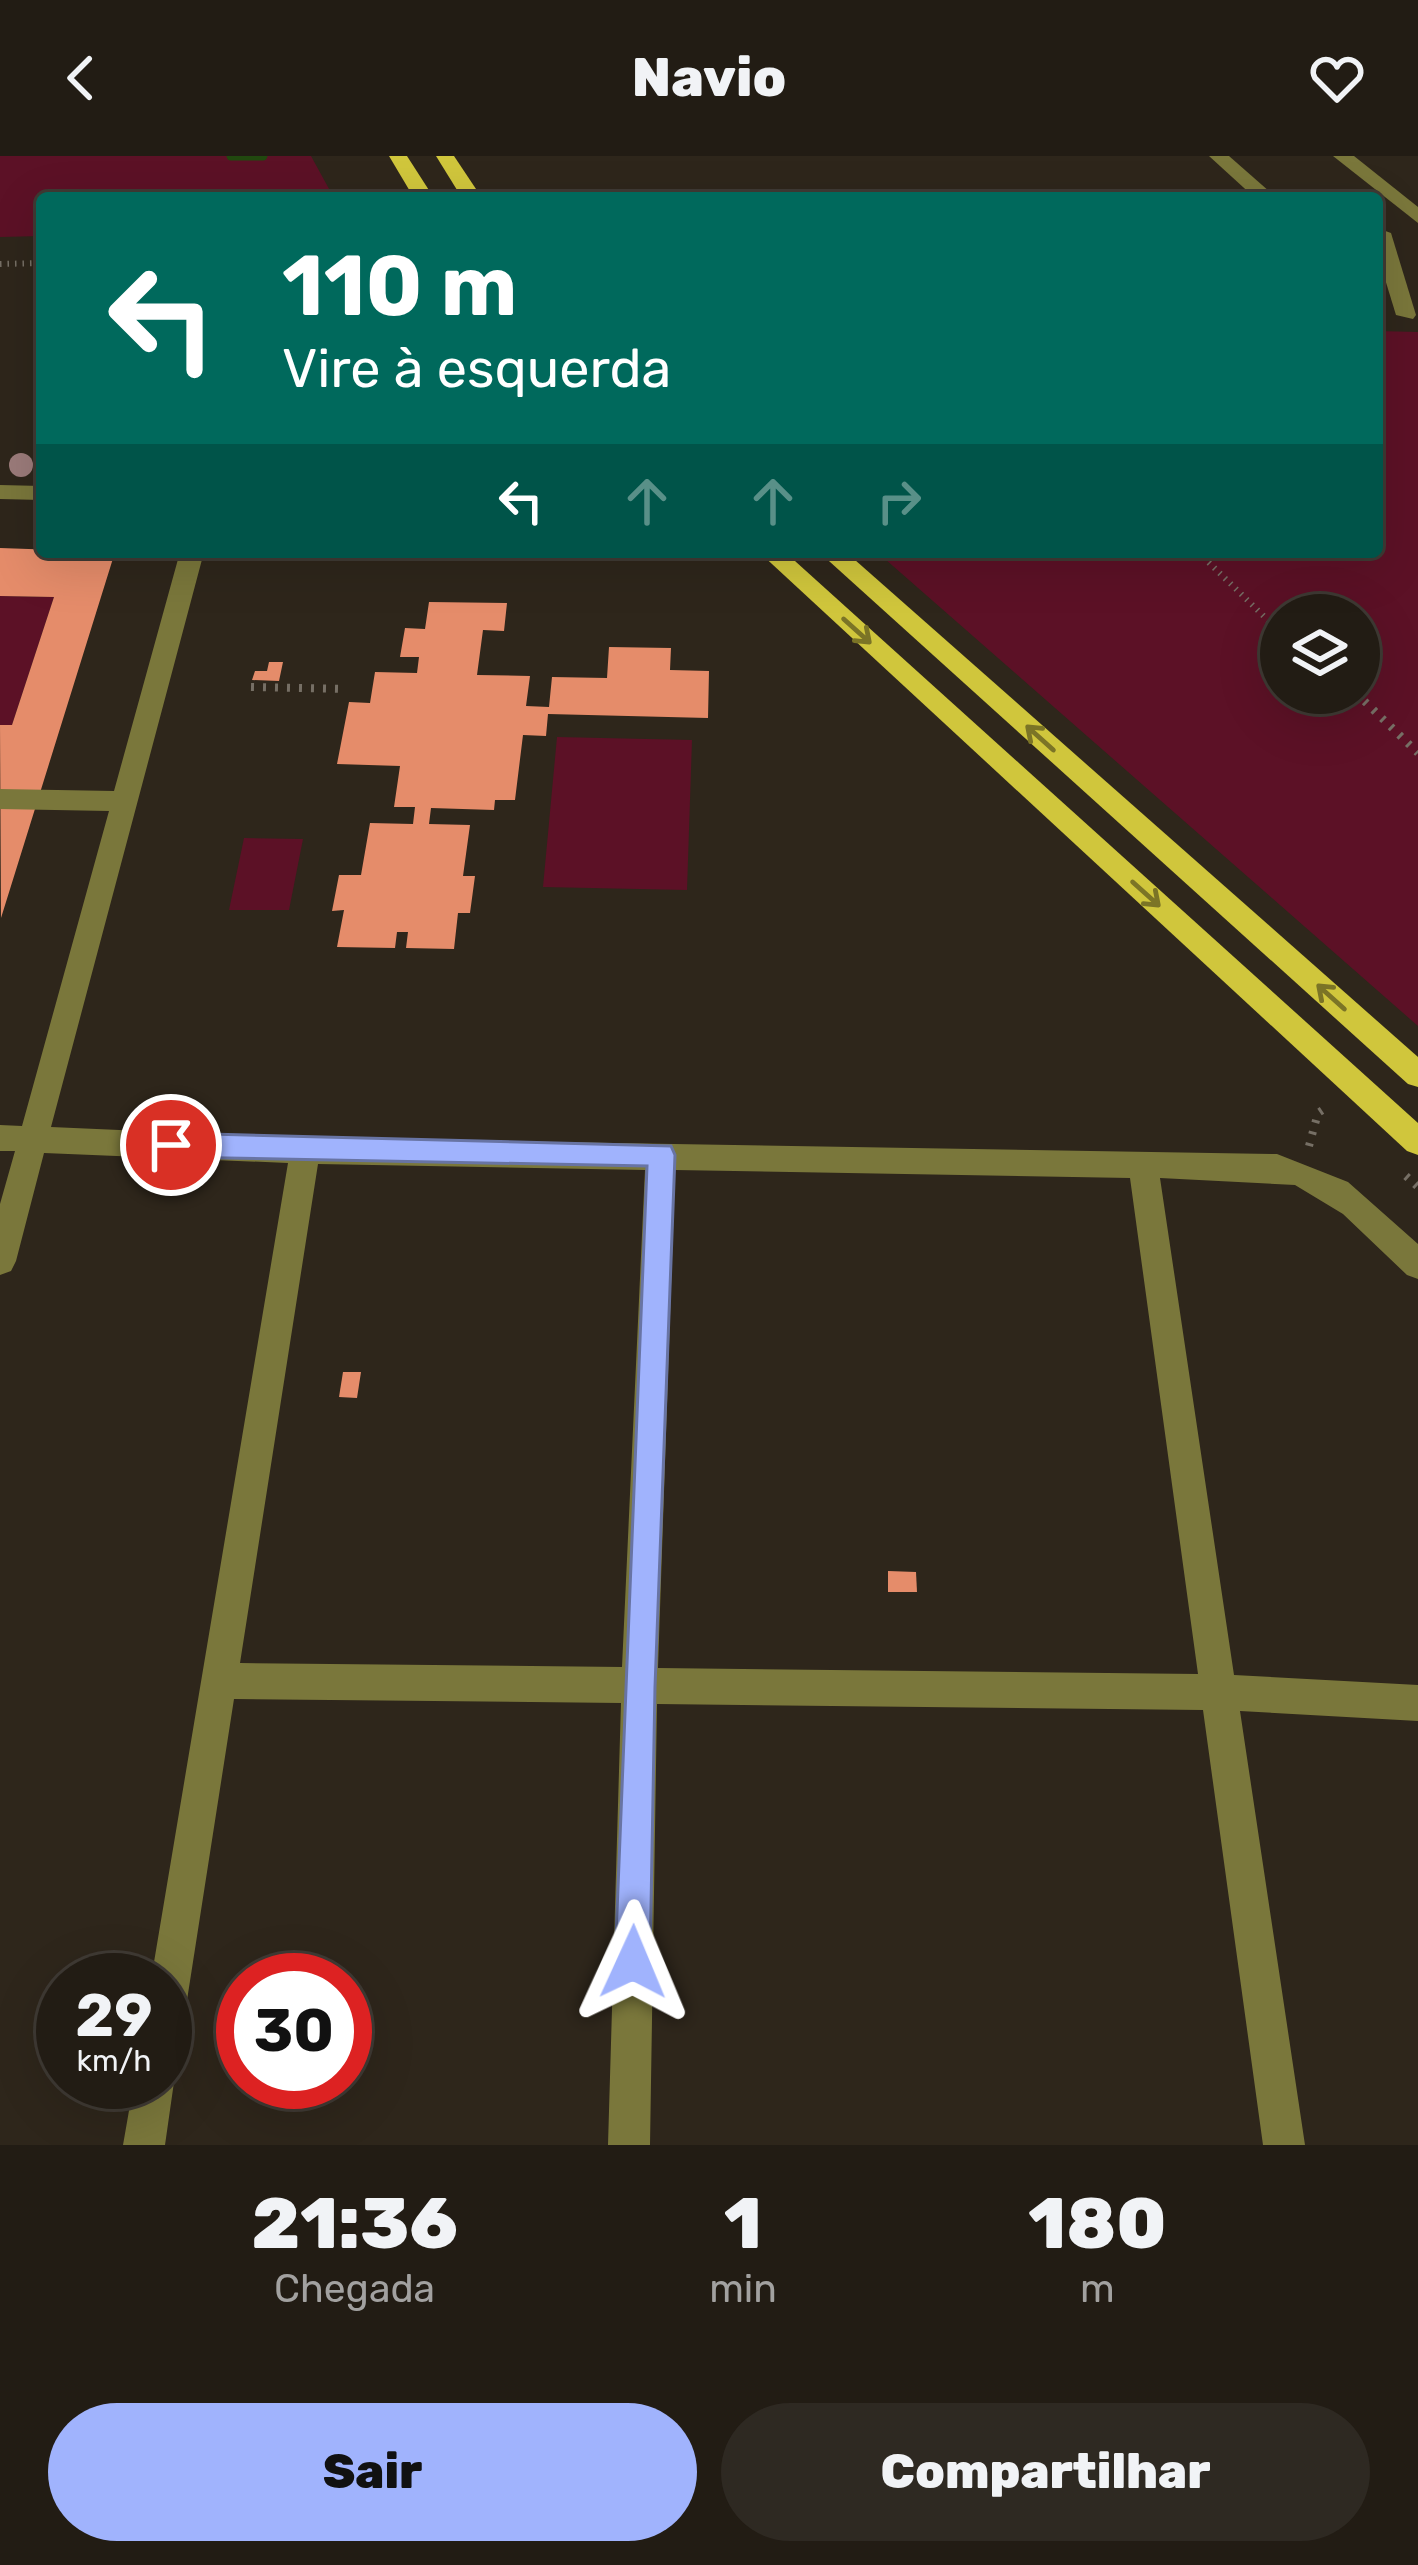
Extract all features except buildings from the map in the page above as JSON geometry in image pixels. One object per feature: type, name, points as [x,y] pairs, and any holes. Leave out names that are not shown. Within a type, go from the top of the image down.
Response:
[{"type":"main road","points":[[398,156],[420,192]]},
{"type":"main road","points":[[445,156],[468,192]]},
{"type":"main road","points":[[778,558],[1418,1142]]},
{"type":"main road","points":[[838,558],[1418,1075]]},
{"type":"street","points":[[1217,156],[1260,192]]},
{"type":"street","points":[[1342,156],[1418,217]]},
{"type":"street","points":[[1383,233],[1418,231]]},
{"type":"street","points":[[1383,245],[1412,315]]},
{"type":"street","points":[[0,493],[36,493]]},
{"type":"street","points":[[0,1261],[190,558]]},
{"type":"street","points":[[0,799],[126,801]]},
{"type":"street","points":[[0,1138],[305,1151],[1143,1164],[1303,1171],[1351,1200],[1418,1265]]},
{"type":"street","points":[[174,1953],[305,1151]]},
{"type":"street","points":[[629,2145],[639,1687],[661,1155]]},
{"type":"street","points":[[1143,1164],[1284,2145]]},
{"type":"street","points":[[217,1682],[1221,1692],[1418,1703]]},
{"type":"street","points":[[144,2145],[150,2109]]},
{"type":"path","points":[[0,264],[36,263]]},
{"type":"path","points":[[1204,558],[1260,613]]},
{"type":"path","points":[[251,687],[344,689]]},
{"type":"path","points":[[1378,714],[1418,753]]},
{"type":"path","points":[[1303,1171],[1318,1113],[1330,1105]]},
{"type":"shaded area","points":[[0,156],[311,156],[331,192],[36,192],[36,236],[0,237]]},
{"type":"shaded area","points":[[1383,331],[1418,332],[1418,1026],[884,558],[1383,558]]},
{"type":"shaded area","points":[[0,596],[54,597],[12,725],[0,725]]},
{"type":"shaded area","points":[[557,737],[692,740],[687,890],[543,887]]},
{"type":"shaded area","points":[[244,838],[303,839],[289,910],[229,910]]},
{"type":"waterway","points":[[231,156],[263,156]]},
{"type":"route","points":[[171,1145],[661,1155],[633,1962]]}]
